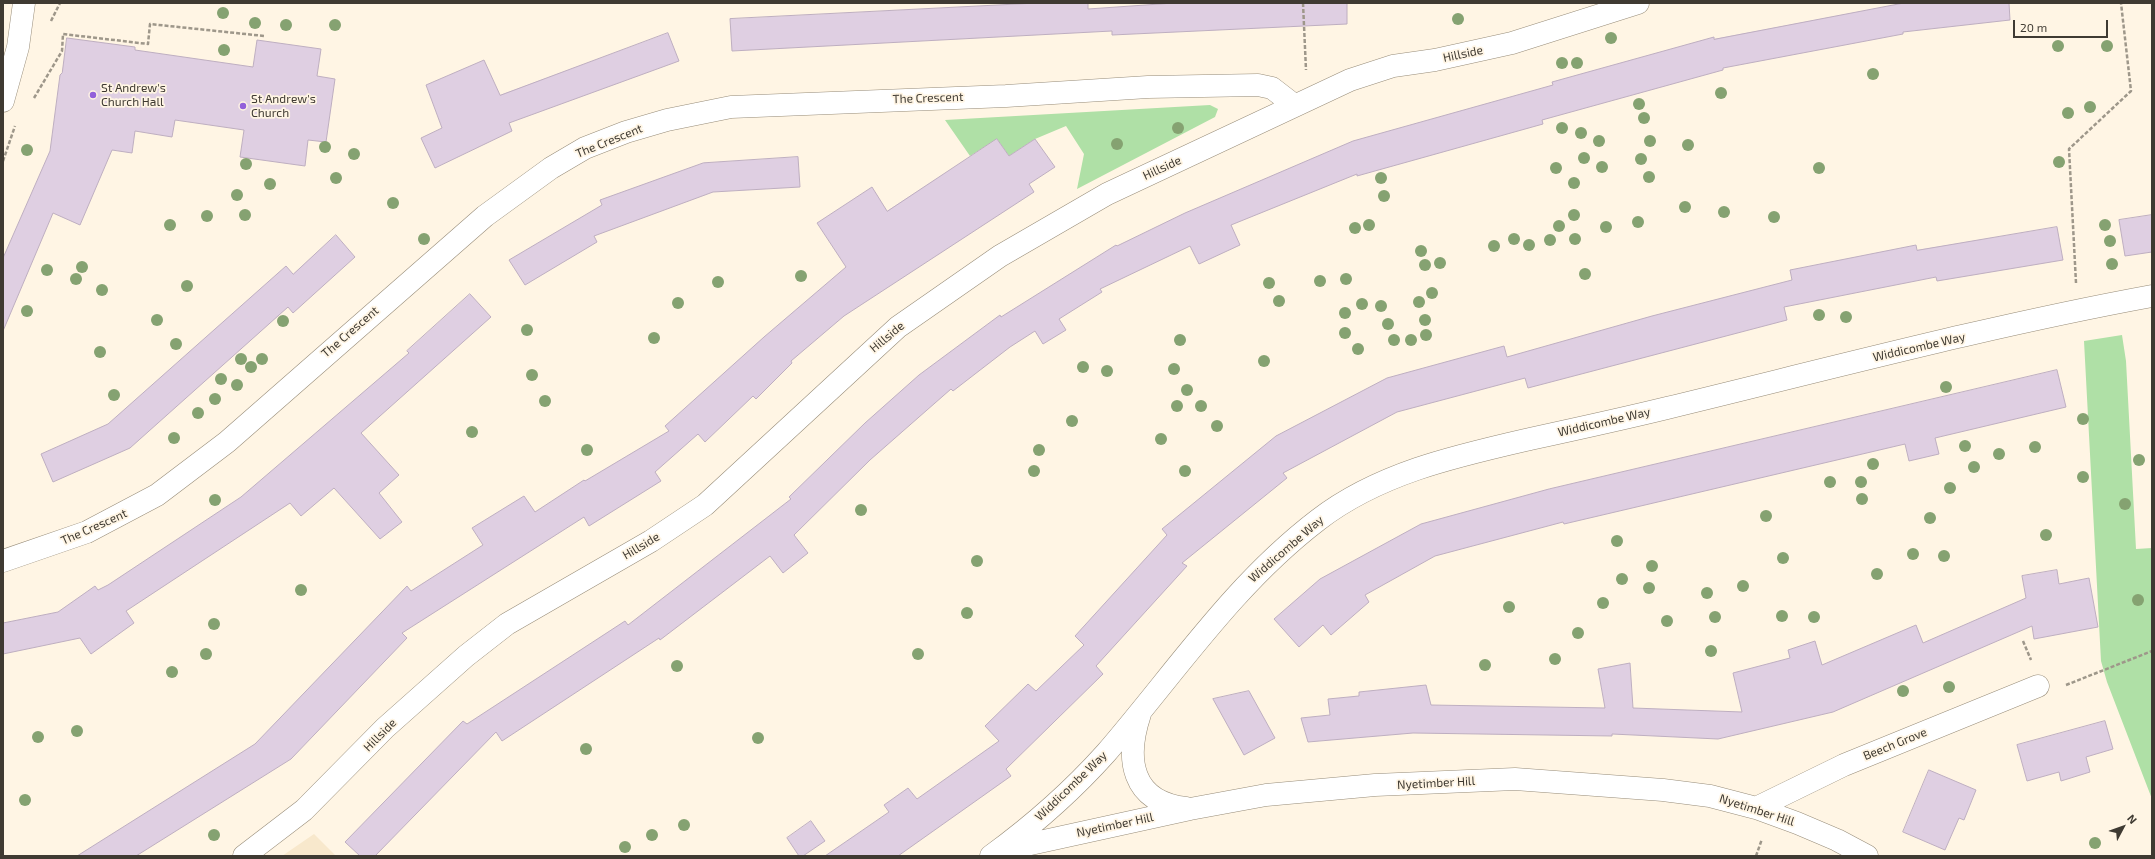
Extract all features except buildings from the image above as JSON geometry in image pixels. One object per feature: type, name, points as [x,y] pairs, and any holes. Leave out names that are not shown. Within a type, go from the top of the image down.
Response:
[{"type":"street","name":"Hillside","points":[[244,856],[304,810],[385,728],[466,656],[507,624],[651,541],[705,505],[852,367],[898,327],[1000,256],[1107,194],[1350,80],[1393,66],[1435,60],[1512,43],[1638,3]]},
{"type":"street","points":[[3,101],[15,63],[26,6]]},
{"type":"street","name":"The Crescent","points":[[3,561],[87,532],[157,495],[226,442],[378,308],[496,207],[549,169],[586,148],[626,132],[667,120],[731,107],[1006,96],[1148,87],[1258,85],[1272,88],[1301,102]]},
{"type":"street","name":"Widdicombe Way","points":[[995,853],[1072,788],[1104,755],[1206,629],[1270,560],[1325,515],[1396,476],[1435,462],[1496,447],[1631,417],[2077,310],[2152,296]]},
{"type":"street","name":"Beech Grove","points":[[1756,808],[1844,765],[2038,686]]},
{"type":"street","name":"Widdicombe Way","points":[[1142,707],[1136,728],[1133,750],[1138,779],[1142,787],[1158,802],[1173,807],[1190,809]]},
{"type":"street","name":"Nyetimber Hill","points":[[995,853],[1190,809],[1266,796],[1375,785],[1515,779],[1663,790],[1710,796],[1756,808],[1837,840],[1867,856]]},
{"type":"path","points":[[1301,102],[1303,3]]},
{"type":"path","points":[[2077,310],[2069,149],[2131,91],[2121,3]]},
{"type":"path","points":[[29,104],[38,93],[62,51],[64,34],[148,44],[150,24],[264,36]]},
{"type":"path","points":[[2023,641],[2032,664]]},
{"type":"path","points":[[2038,686],[2062,687],[2152,651]]},
{"type":"path","points":[[1756,856],[1764,837]]},
{"type":"shaded area","points":[[314,834],[336,856],[282,856]]},
{"type":"green space","points":[[1210,105],[1218,109],[1215,117],[1077,189],[1084,154],[1066,126],[1035,139],[1009,156],[997,139],[970,156],[945,120]]},
{"type":"green space","points":[[2122,335],[2126,361],[2136,549],[2152,548],[2152,799],[2107,682],[2101,661],[2084,341]]},
{"type":"place","name":"St Andrew's Church Hall","points":[[93,95]]},
{"type":"place","name":"St Andrew's Church","points":[[243,106]]}]
